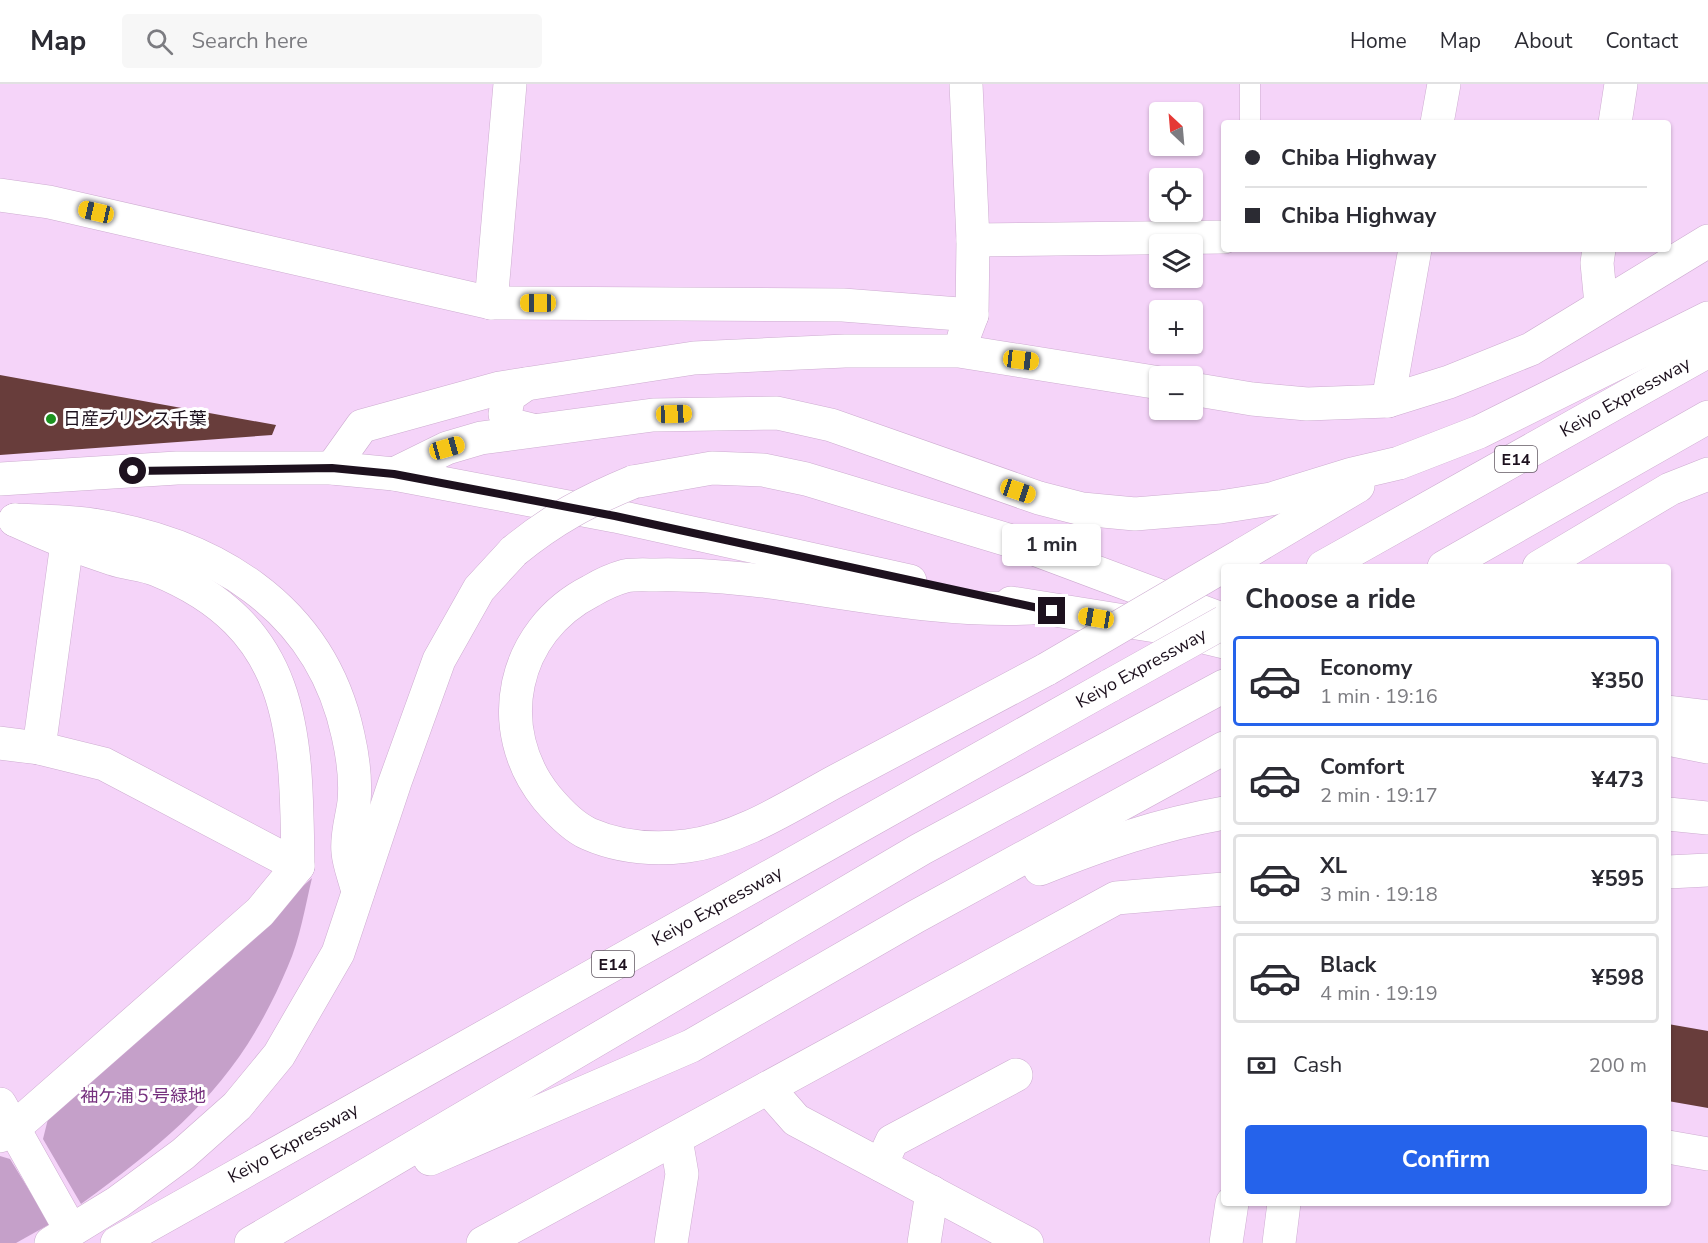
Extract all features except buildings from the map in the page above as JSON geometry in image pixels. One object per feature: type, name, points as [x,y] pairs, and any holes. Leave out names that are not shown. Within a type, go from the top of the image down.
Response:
[{"type":"main road","points":[[491,303],[510,84]]},
{"type":"main road","points":[[958,351],[972,315],[973,240],[966,84]]},
{"type":"main road","points":[[1438,120],[1444,84]]},
{"type":"main road","points":[[1615,120],[1621,84]]},
{"type":"main road","points":[[0,195],[50,202],[491,303],[843,305],[972,315]]},
{"type":"main road","points":[[973,240],[1221,237]]},
{"type":"main road","points":[[1203,391],[1252,399],[1307,404],[1388,401],[1449,382],[1531,349],[1601,304],[1708,241]]},
{"type":"main road","points":[[1388,401],[1414,252]]},
{"type":"main road","points":[[1599,252],[1597,263],[1601,304]]},
{"type":"main road","points":[[394,474],[447,448],[481,438],[653,415],[777,413],[831,425],[1039,498],[1082,509],[1135,514],[1220,507],[1271,499],[1352,474],[1399,463],[1479,432],[1708,318]]},
{"type":"main road","points":[[332,468],[362,426],[500,388],[694,358],[845,351],[958,351],[1149,381]]},
{"type":"main road","name":"Keiyo Expressway","points":[[1328,564],[1708,351]]},
{"type":"main road","points":[[526,384],[509,396],[505,414],[512,425],[532,430]]},
{"type":"main road","points":[[1449,564],[1708,417]]},
{"type":"main road","points":[[1227,564],[1399,463]]},
{"type":"main road","points":[[0,479],[177,468],[332,468],[394,474],[615,516],[1030,608],[1162,627],[1221,641]]},
{"type":"main road","points":[[7,518],[116,560],[154,568],[188,584],[224,609],[256,641],[278,680],[293,736],[298,866],[260,912],[5,1123],[58,1231],[136,1188],[183,1154],[237,1106],[279,1055],[314,1000],[338,953],[439,660],[478,589],[514,552],[546,525],[586,502],[633,482],[712,468],[763,470],[806,479],[1018,543],[1221,620]]},
{"type":"main road","points":[[1544,564],[1670,489],[1708,474]]},
{"type":"main road","points":[[7,518],[86,524],[154,538],[221,566],[246,581],[278,606],[306,636],[339,699],[353,766],[354,800],[348,851],[358,892]]},
{"type":"main road","points":[[39,748],[67,543]]},
{"type":"main road","points":[[1030,608],[981,610],[704,574],[626,576],[572,600],[544,625],[526,656],[518,684],[515,714],[518,746],[535,783],[558,811],[586,833],[616,843],[651,849],[690,846],[727,837],[1047,669],[1221,567]]},
{"type":"main road","name":"Keiyo Expressway","points":[[117,1243],[1221,623]]},
{"type":"main road","points":[[1162,627],[1200,658],[1221,666]]},
{"type":"main road","points":[[251,1243],[921,849],[1221,688]]},
{"type":"main road","points":[[1671,712],[1708,717]]},
{"type":"main road","points":[[1671,740],[1708,747]]},
{"type":"main road","points":[[0,743],[39,748],[104,764],[298,866]]},
{"type":"main road","points":[[303,1214],[691,1046],[915,917],[1221,750]]},
{"type":"main road","points":[[915,917],[967,901],[1102,844],[1166,824],[1221,814]]},
{"type":"main road","points":[[1671,814],[1708,818]]},
{"type":"main road","points":[[1671,872],[1708,870]]},
{"type":"main road","points":[[483,1243],[1116,898],[1221,889]]},
{"type":"main road","points":[[881,1165],[892,1141],[1016,1076]]},
{"type":"main road","points":[[768,1088],[796,1120],[1027,1243]]},
{"type":"main road","points":[[671,1243],[682,1174],[676,1138]]},
{"type":"main road","points":[[1671,1148],[1708,1154]]},
{"type":"main road","points":[[924,1243],[932,1192]]},
{"type":"main road","points":[[1226,1243],[1232,1206]]},
{"type":"main road","points":[[1279,1243],[1284,1206]]},
{"type":"lane","points":[[1250,84],[1250,120]]},
{"type":"green space","name":"袖ケ浦５号緑地","points":[[312,878],[292,956],[249,1042],[203,1102],[148,1153],[81,1204],[43,1139],[48,1119]]},
{"type":"green space","points":[[0,1156],[10,1159],[50,1224],[16,1243],[0,1243]]},
{"type":"place","name":"日産プリンス千葉","points":[[51,419]]},
{"type":"route","points":[[133,471],[177,468],[332,468],[394,474],[615,516],[1052,611]]}]
